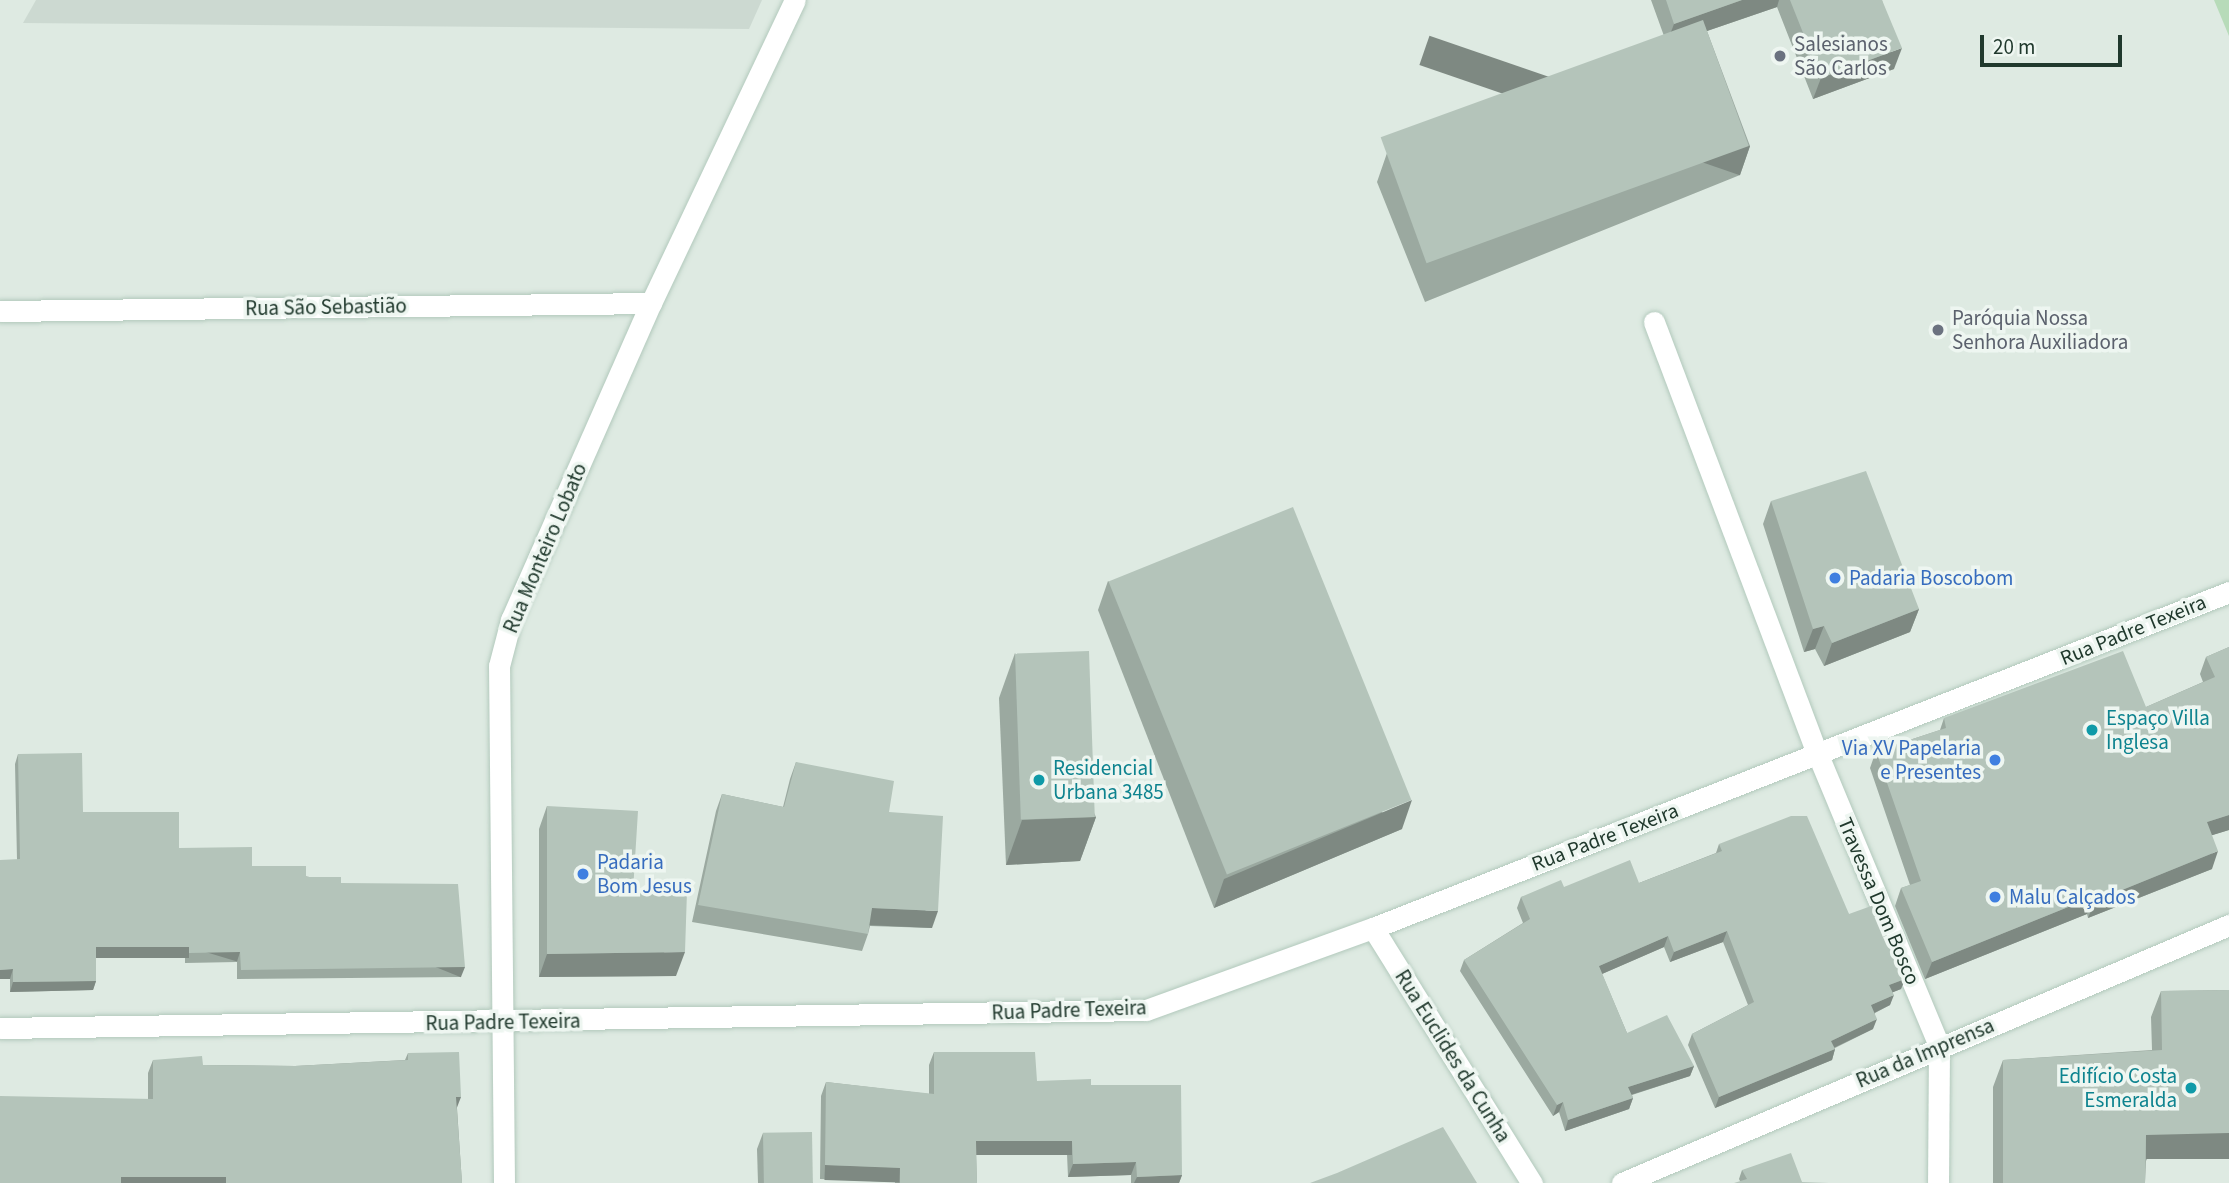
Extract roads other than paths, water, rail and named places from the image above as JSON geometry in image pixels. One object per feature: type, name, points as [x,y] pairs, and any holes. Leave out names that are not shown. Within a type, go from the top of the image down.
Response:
[{"type":"main road","name":"Rua Monteiro Lobato","points":[[504,1183],[499,666],[511,620],[651,303],[795,0]]},
{"type":"main road","name":"Rua São Sebastião","points":[[0,312],[651,303]]},
{"type":"main road","name":"Travessa Dom Bosco","points":[[1654,322],[1818,755],[1939,1046]]},
{"type":"main road","name":"Rua Padre Texeira","points":[[0,1028],[502,1023],[1146,1010],[1373,928],[2229,592]]},
{"type":"main road","name":"Rua da Imprensa","points":[[1622,1183],[2229,925]]},
{"type":"main road","name":"Rua Euclides da Cunha","points":[[1373,928],[1532,1183]]},
{"type":"main road","points":[[1938,1183],[1939,1046]]},
{"type":"place","name":"Salesianos São Carlos","points":[[1780,56]]},
{"type":"place","name":"Paróquia Nossa Senhora Auxiliadora","points":[[1938,330]]},
{"type":"place","name":"Padaria Boscobom","points":[[1835,578]]},
{"type":"place","name":"Espaço Villa Inglesa","points":[[2092,730]]},
{"type":"place","name":"Via XV Papelaria e Presentes","points":[[1995,760]]},
{"type":"place","name":"Residencial Urbana 3485","points":[[1039,780]]},
{"type":"place","name":"Padaria Bom Jesus","points":[[583,874]]},
{"type":"place","name":"Malu Calçados","points":[[1995,897]]},
{"type":"place","name":"Edifício Costa Esmeralda","points":[[2191,1088]]}]
